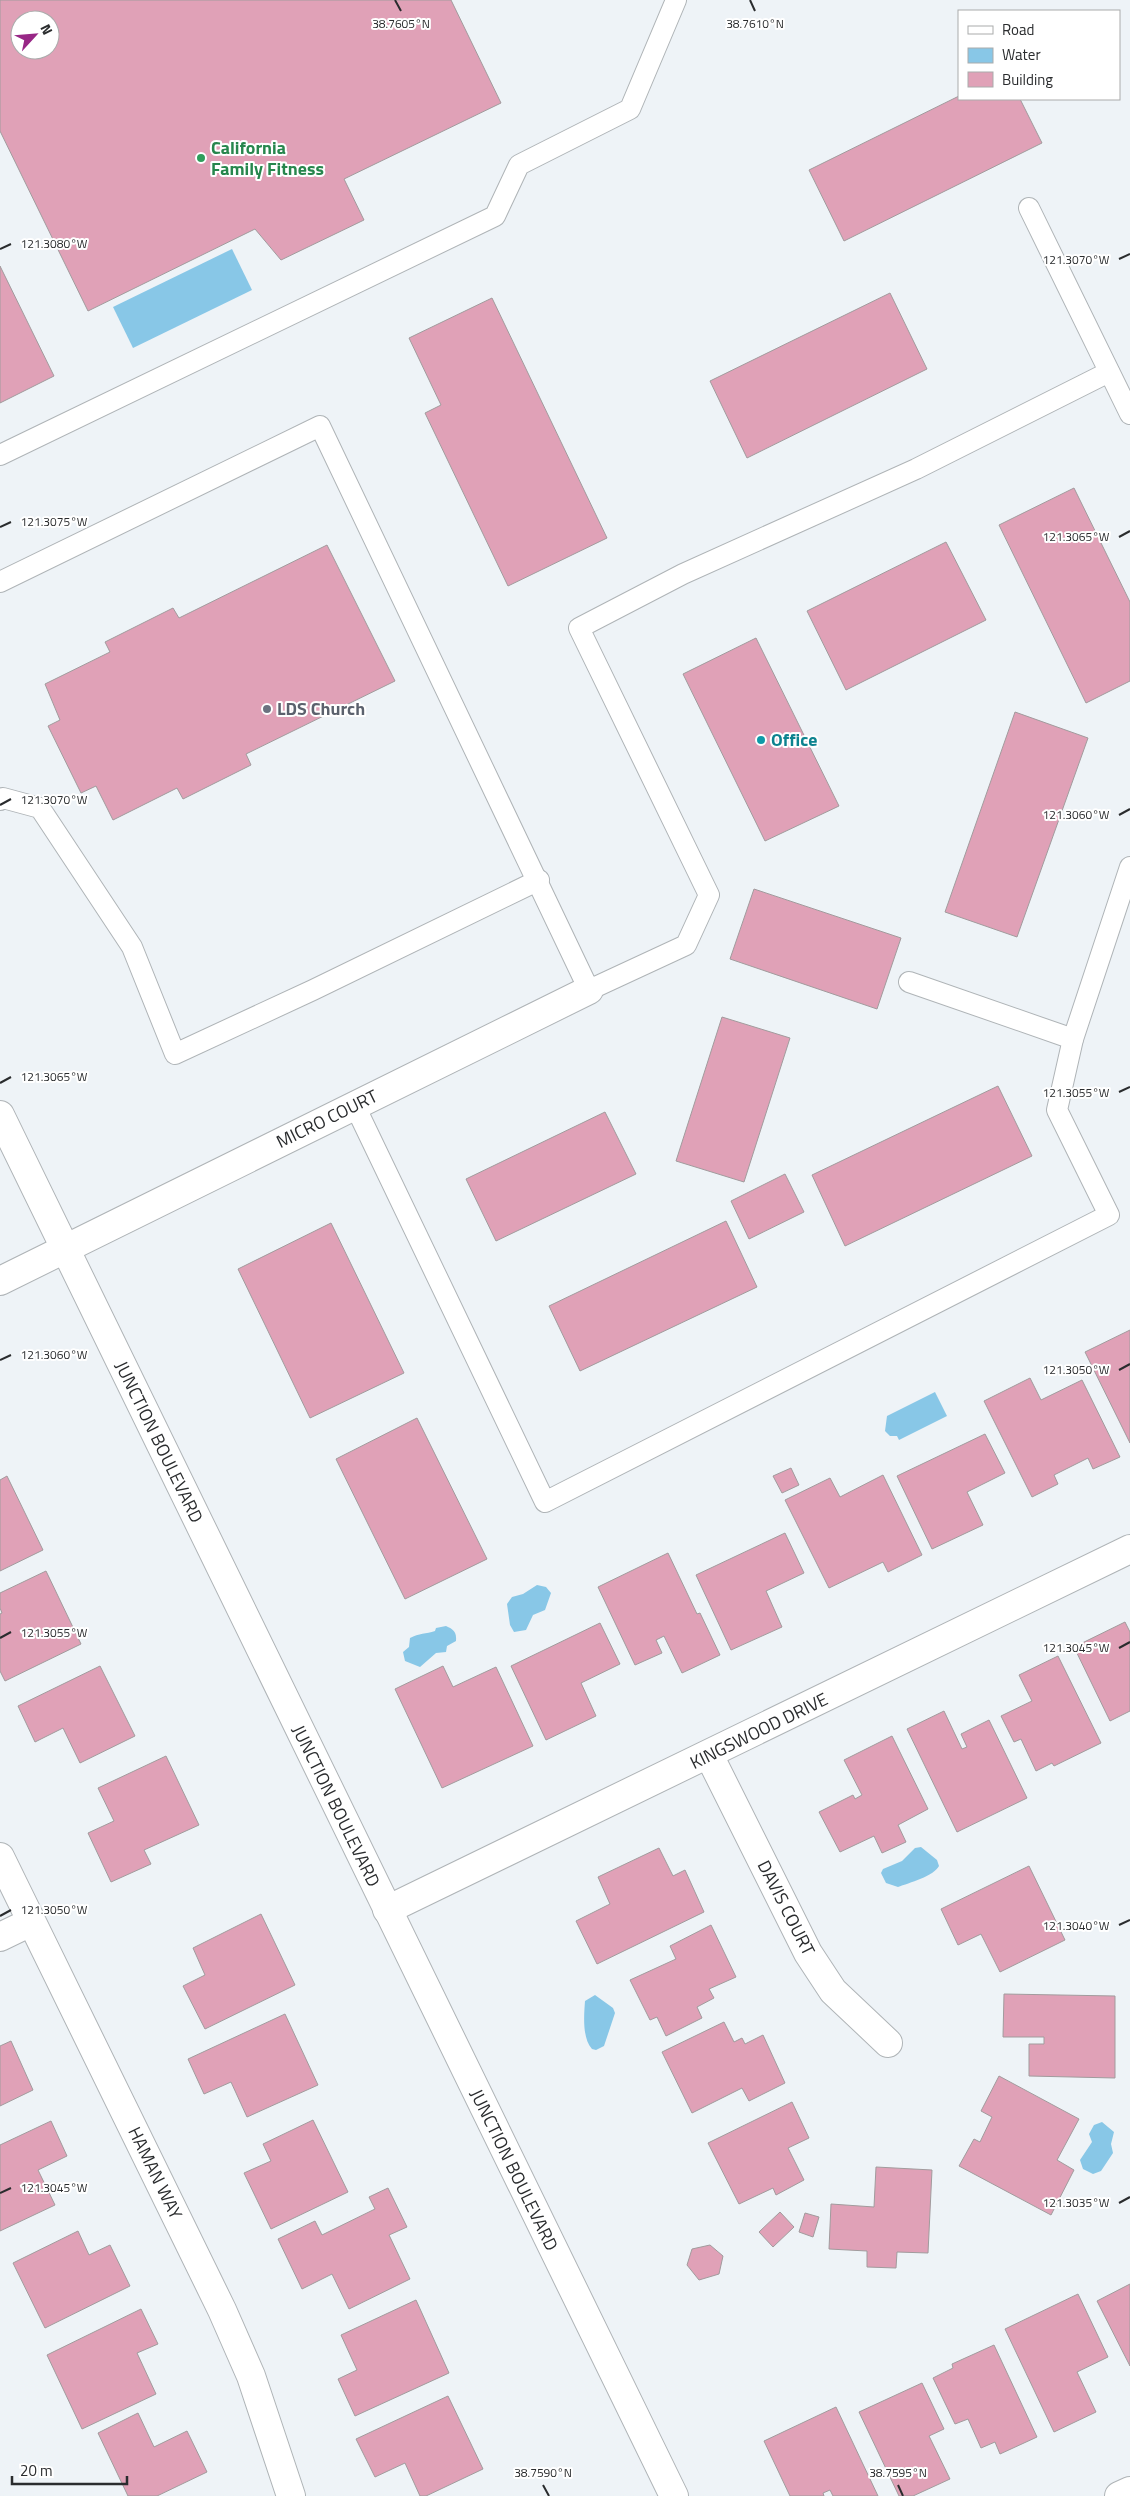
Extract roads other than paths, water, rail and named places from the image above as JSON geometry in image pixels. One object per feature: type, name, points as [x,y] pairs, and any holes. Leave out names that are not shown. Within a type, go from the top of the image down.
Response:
[{"type":"street","name":"MICRO COURT","points":[[0,1281],[589,990]]},
{"type":"street","name":"JUNCTION BOULEVARD","points":[[0,1115],[674,2496]]},
{"type":"street","name":"KINGSWOOD DRIVE","points":[[387,1910],[1130,1549]]},
{"type":"street","name":"DAVIS COURT","points":[[709,1755],[808,1953],[833,1991],[888,2043]]},
{"type":"street","name":"HAMAN WAY","points":[[0,1858],[222,2310],[251,2376],[291,2496]]},
{"type":"street","points":[[0,1937],[31,1922]]},
{"type":"street","points":[[1119,2496],[1130,2491]]},
{"type":"lane","points":[[0,455],[495,216],[519,165],[630,109],[676,0]]},
{"type":"lane","points":[[1030,208],[1130,414]]},
{"type":"lane","points":[[0,582],[320,426],[589,990],[686,945],[709,895],[579,628],[683,574],[916,469],[1109,372]]},
{"type":"lane","points":[[1,795],[40,808],[132,947],[175,1054],[322,986],[538,880]]},
{"type":"lane","points":[[355,1106],[545,1502],[1109,1216],[1057,1110],[1073,1039],[1130,867]]},
{"type":"lane","points":[[909,982],[1073,1039]]},
{"type":"water","points":[[232,249],[252,290],[133,348],[113,307]]},
{"type":"water","points":[[935,1392],[947,1416],[899,1440],[897,1436],[890,1436],[885,1431],[887,1416]]},
{"type":"water","points":[[537,1585],[546,1587],[551,1593],[545,1610],[533,1615],[526,1630],[514,1632],[510,1625],[507,1604],[512,1597],[523,1594]]},
{"type":"water","points":[[446,1626],[454,1631],[456,1641],[447,1646],[446,1652],[436,1653],[420,1667],[405,1661],[403,1652],[409,1647],[410,1638]]},
{"type":"water","points":[[921,1847],[937,1860],[939,1866],[936,1870],[921,1879],[898,1887],[886,1883],[881,1873],[883,1869],[902,1861],[915,1848]]},
{"type":"water","points":[[595,1995],[613,2008],[615,2013],[604,2046],[596,2050],[592,2049],[587,2039],[584,2019],[585,2001]]},
{"type":"water","points":[[1102,2122],[1114,2132],[1111,2144],[1113,2153],[1101,2171],[1093,2174],[1083,2169],[1080,2160],[1092,2142],[1089,2134],[1094,2125]]},
{"type":"place","name":"California Family Fitness","points":[[201,158]]},
{"type":"place","name":"LDS Church","points":[[267,709]]},
{"type":"place","name":"Office","points":[[761,740]]}]
